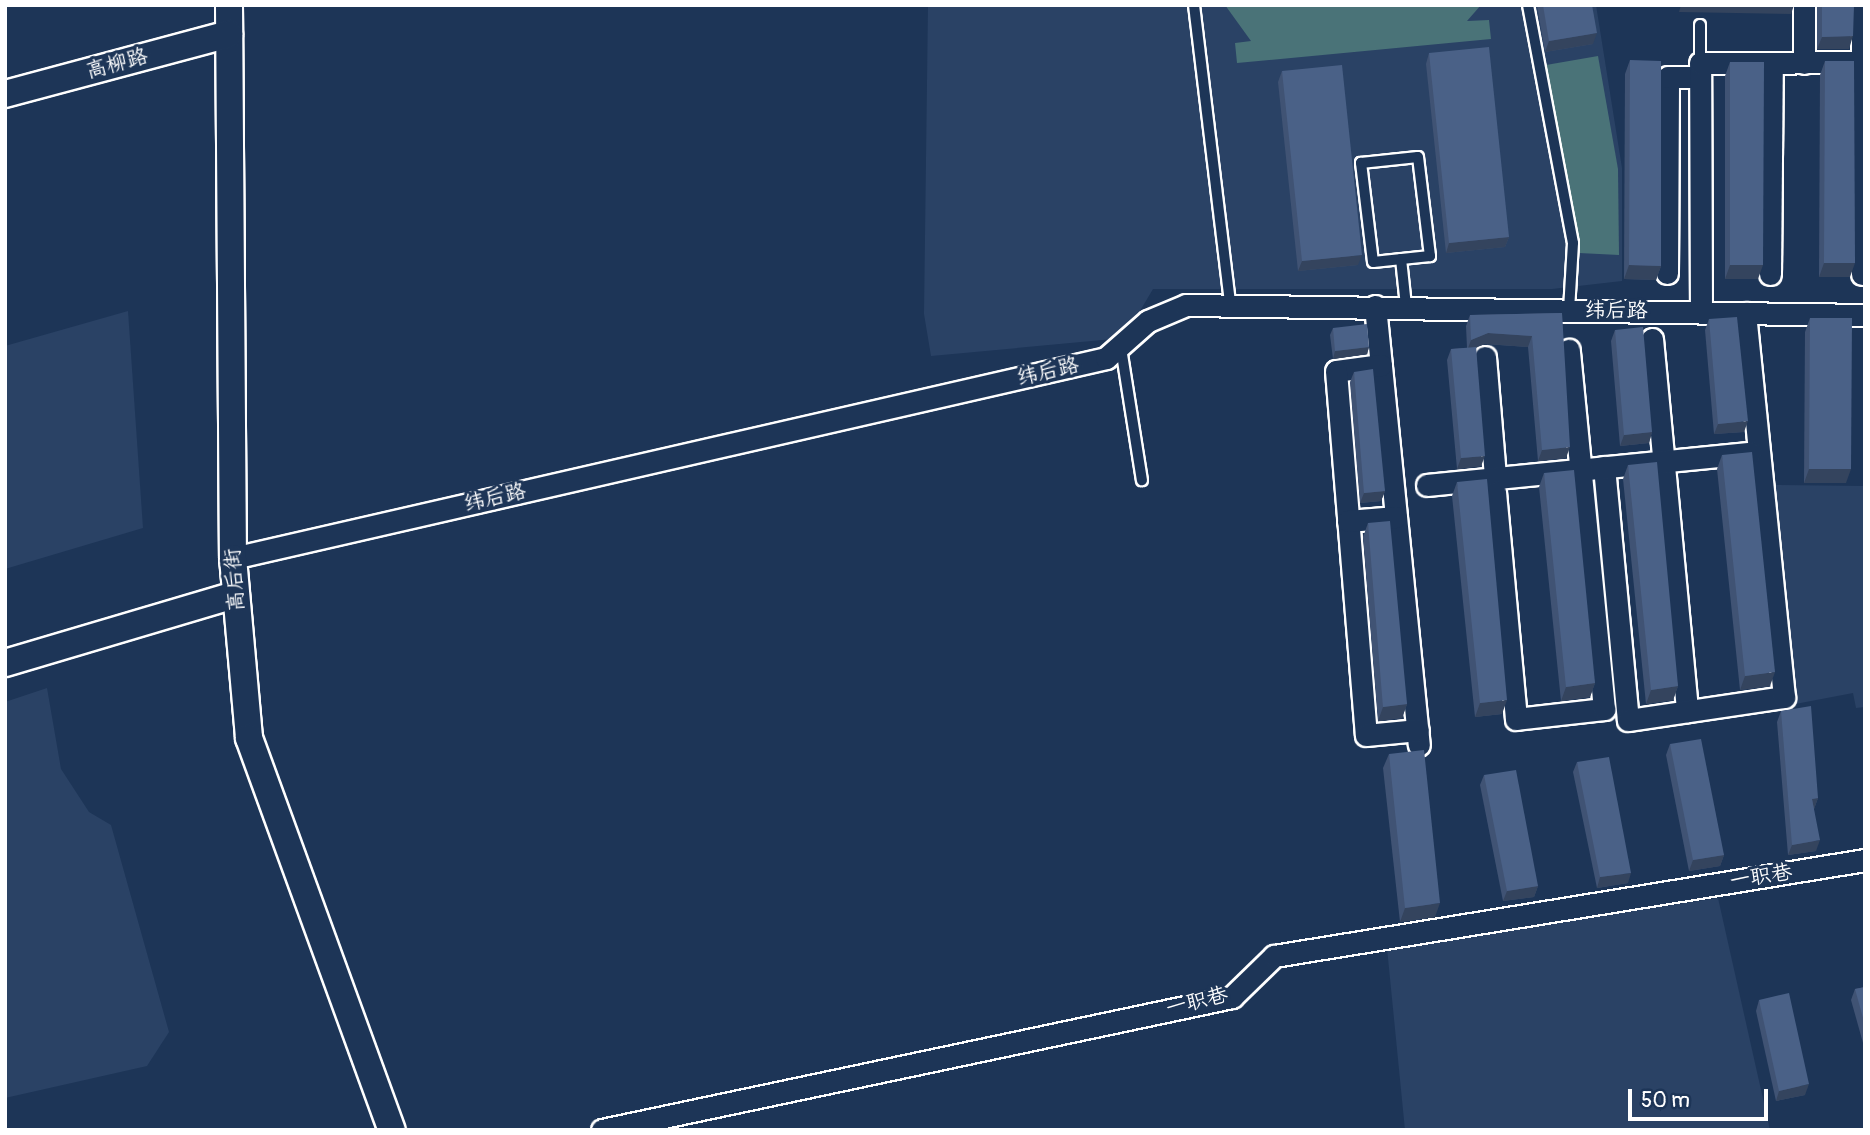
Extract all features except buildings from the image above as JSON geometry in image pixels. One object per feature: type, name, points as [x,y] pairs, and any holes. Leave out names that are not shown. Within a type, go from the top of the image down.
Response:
[{"type":"street","name":"高后街","points":[[229,5],[233,558],[250,738],[393,1130]]},
{"type":"street","points":[[1804,5],[1804,63]]},
{"type":"street","points":[[1862,5],[1862,274]]},
{"type":"street","name":"高柳路","points":[[5,93],[229,34]]},
{"type":"street","points":[[1667,273],[1668,78],[1700,70],[1772,63],[1863,62]]},
{"type":"street","points":[[1770,274],[1772,63]]},
{"type":"street","points":[[1700,70],[1701,312]]},
{"type":"street","points":[[1667,182],[1700,182]]},
{"type":"street","name":"纬后路","points":[[233,558],[1042,374],[1121,348],[1167,310],[1230,303],[1865,315]]},
{"type":"street","points":[[1375,306],[1419,738],[1366,735],[1336,371],[1381,365]]},
{"type":"street","points":[[1604,467],[1628,720],[1784,697],[1745,313]]},
{"type":"street","points":[[1652,339],[1686,711]]},
{"type":"street","points":[[1485,357],[1516,719],[1604,709],[1569,349]]},
{"type":"street","points":[[1427,485],[1495,485],[1580,469],[1759,452]]},
{"type":"street","points":[[1348,521],[1396,517]]},
{"type":"street","points":[[5,663],[235,595]]},
{"type":"street","name":"一职巷","points":[[602,1130],[1232,997],[1274,956],[1865,860]]},
{"type":"lane","points":[[1194,5],[1230,303]]},
{"type":"lane","points":[[1528,5],[1573,243],[1569,310]]},
{"type":"lane","points":[[1700,25],[1700,70]]},
{"type":"lane","points":[[1418,157],[1430,256],[1401,259],[1373,262],[1361,163],[1418,157]]},
{"type":"lane","points":[[1401,259],[1406,306]]},
{"type":"lane","points":[[1121,348],[1142,480]]},
{"type":"shaded area","points":[[928,5],[1596,5],[1622,168],[1622,281],[1552,289],[1153,289],[1124,338],[931,356],[924,314]]},
{"type":"shaded area","points":[[128,311],[143,528],[5,569],[5,346]]},
{"type":"shaded area","points":[[1771,485],[1865,486],[1865,707],[1856,708],[1853,693],[1790,705]]},
{"type":"shaded area","points":[[47,688],[61,769],[89,812],[111,825],[169,1032],[147,1066],[5,1098],[5,702]]},
{"type":"shaded area","points":[[1718,898],[1770,1130],[1405,1130],[1387,948]]},
{"type":"green space","points":[[1225,5],[1481,5],[1467,21],[1489,20],[1491,39],[1237,63],[1235,43],[1251,41]]},
{"type":"green space","points":[[1598,56],[1618,169],[1619,255],[1579,253],[1546,65]]}]
